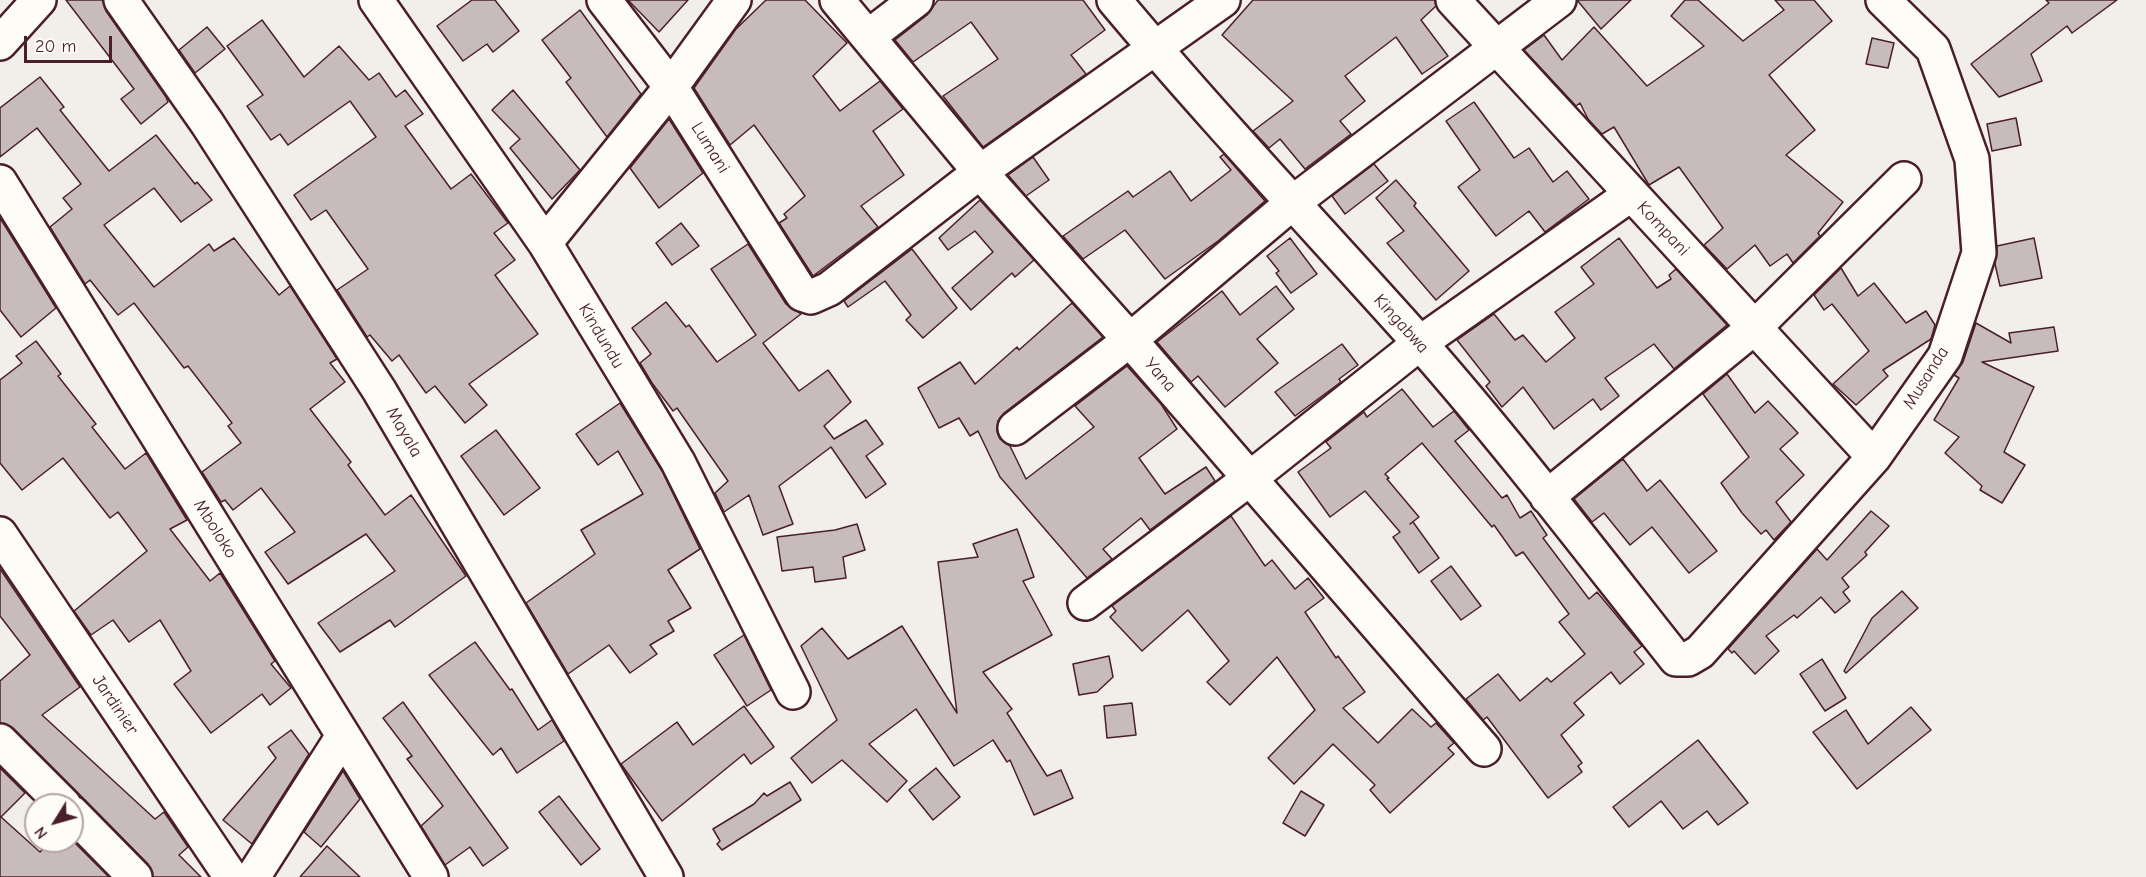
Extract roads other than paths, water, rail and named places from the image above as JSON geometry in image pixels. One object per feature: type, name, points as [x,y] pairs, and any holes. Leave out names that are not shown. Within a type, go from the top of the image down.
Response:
[{"type":"street","points":[[0,43],[39,0]]},
{"type":"street","name":"Mayala","points":[[121,0],[207,123],[379,390],[666,877]]},
{"type":"street","name":"Kindundu","points":[[376,0],[545,243],[678,462],[793,692]]},
{"type":"street","name":"Lumani","points":[[604,0],[671,87],[802,294],[811,297],[829,289],[981,172]]},
{"type":"street","points":[[545,243],[671,87],[734,0]]},
{"type":"street","name":"Yana","points":[[837,0],[981,172],[1130,340],[1484,749]]},
{"type":"street","points":[[869,36],[916,0]]},
{"type":"street","name":"Kingabwa","points":[[1114,0],[1291,204],[1419,343],[1547,497],[1676,659]]},
{"type":"street","points":[[981,172],[1222,0]]},
{"type":"street","name":"Kompani","points":[[1453,0],[1630,195],[1874,457]]},
{"type":"street","points":[[1015,428],[1130,340],[1291,204],[1559,0]]},
{"type":"street","name":"Musanda","points":[[1676,659],[1688,659],[1700,652],[1874,457],[1945,356],[1979,254],[1972,159],[1933,49],[1883,0]]},
{"type":"street","points":[[1547,497],[1755,327],[1904,179]]},
{"type":"street","name":"Mboloko","points":[[0,182],[431,877]]},
{"type":"street","points":[[1084,603],[1249,479],[1419,343],[1630,195]]},
{"type":"street","name":"Jardinier","points":[[0,534],[231,877]]},
{"type":"street","points":[[253,877],[343,736]]},
{"type":"street","points":[[0,741],[52,793]]},
{"type":"street","points":[[84,825],[135,877]]}]
